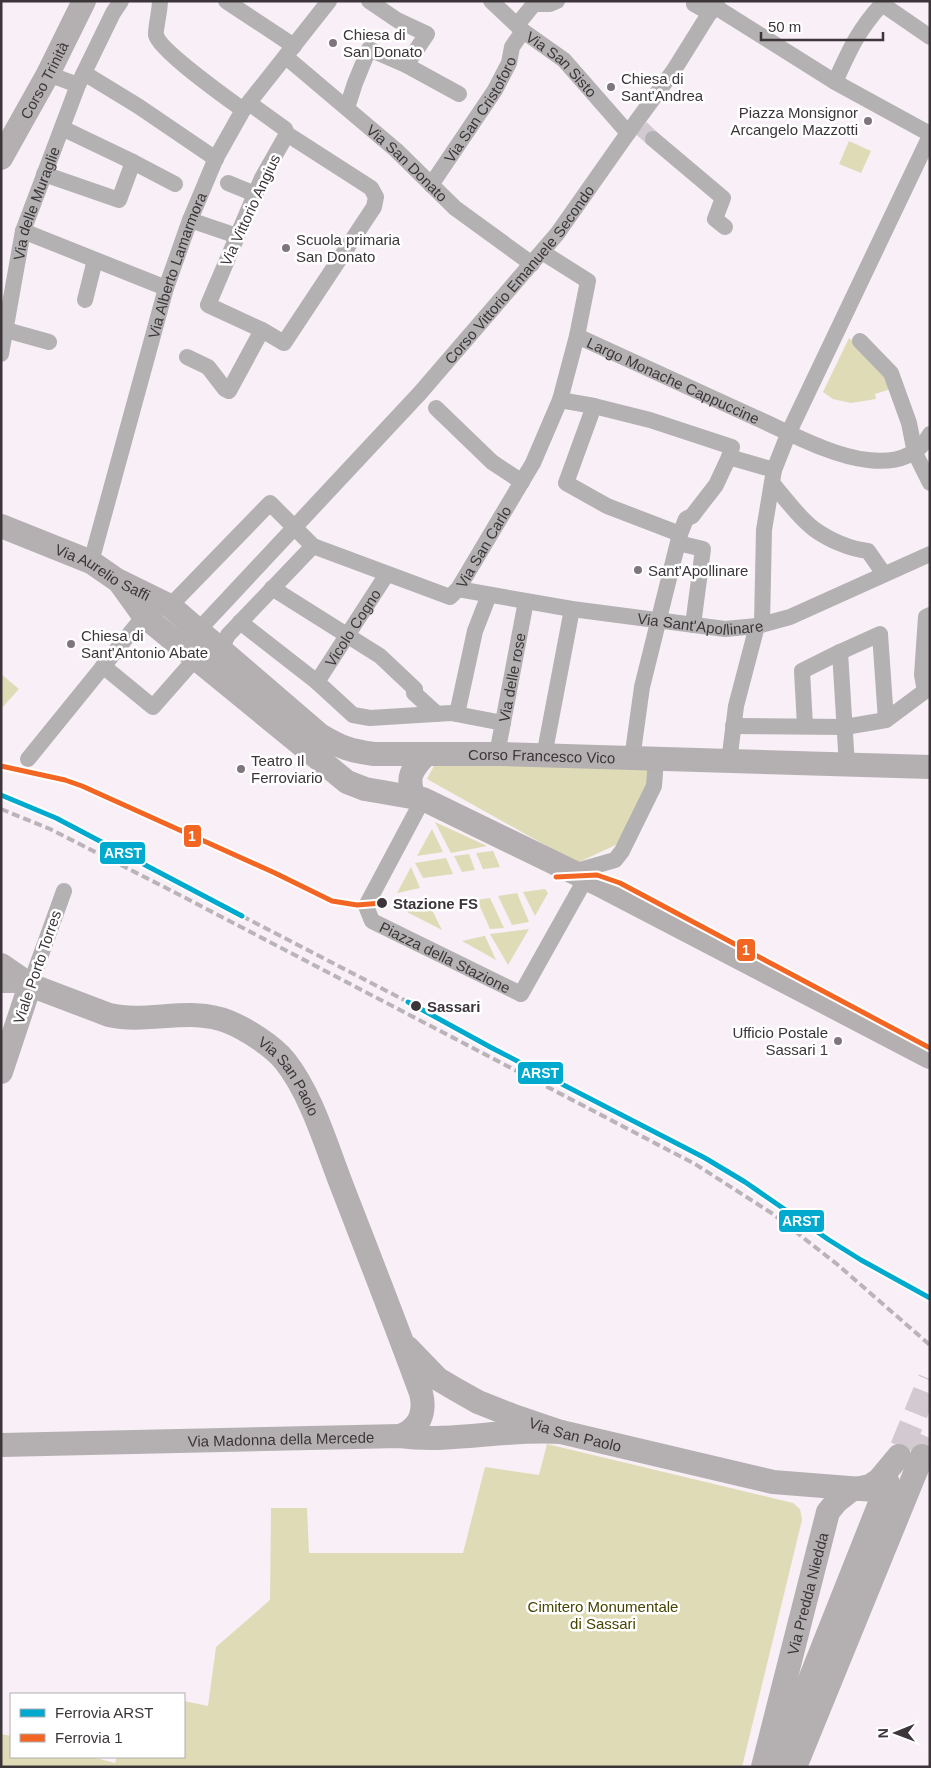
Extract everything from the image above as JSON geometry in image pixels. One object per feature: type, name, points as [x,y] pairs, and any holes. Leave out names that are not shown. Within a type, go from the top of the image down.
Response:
[{"type":"main road","name":"Corso Trinità","points":[[1,158],[48,74],[84,1]]},
{"type":"main road","name":"Via Aurelio Saffi","points":[[1,526],[91,562],[117,580],[170,606],[192,645]]},
{"type":"main road","name":"Corso Francesco Vico","points":[[117,580],[144,616],[192,645],[348,782],[365,789],[419,799],[588,879],[930,1057]]},
{"type":"main road","name":"Corso Francesco Vico","points":[[192,645],[224,654],[320,735],[354,752],[374,754],[497,754],[930,767]]},
{"type":"main road","points":[[419,799],[411,789],[412,773],[415,766],[426,754]]},
{"type":"main road","points":[[1,965],[30,985]]},
{"type":"main road","name":"Viale Porto Torres","points":[[1,1072],[30,985]]},
{"type":"main road","name":"Via San Paolo","points":[[30,985],[120,1018],[187,1015],[209,1017],[228,1022],[275,1051],[285,1061],[310,1106],[422,1393],[423,1407],[419,1421],[409,1433],[400,1436]]},
{"type":"main road","name":"Via San Paolo","points":[[401,1339],[412,1354],[438,1379],[455,1389],[478,1402],[502,1412],[561,1432],[773,1482],[859,1488]]},
{"type":"main road","name":"Via Madonna della Mercede","points":[[1,1445],[400,1436],[421,1439],[459,1438],[525,1431],[561,1432]]},
{"type":"main road","points":[[795,1767],[894,1526],[908,1453]]},
{"type":"main road","name":"Via Predda Niedda","points":[[763,1767],[828,1512],[836,1501],[851,1490],[870,1486],[879,1480],[908,1453]]},
{"type":"main road","name":"Via Predda Niedda","points":[[775,1767],[883,1495],[908,1453]]},
{"type":"main road","name":"Via San Paolo","points":[[773,1482],[810,1499],[816,1507],[820,1518],[821,1537]]},
{"type":"main road","points":[[859,1488],[874,1490],[883,1495],[892,1504],[894,1526]]},
{"type":"street","name":"Via delle Muraglie","points":[[1,354],[23,230],[81,79],[113,13],[121,1]]},
{"type":"street","points":[[160,1],[159,19],[155,32],[156,38],[165,48],[188,68],[246,107],[285,129],[287,134],[371,188],[376,196],[374,206],[284,343],[262,330],[229,391],[224,389],[208,367],[187,357]]},
{"type":"street","name":"Via San Donato","points":[[226,1],[290,51],[347,108],[396,150],[455,208],[537,258]]},
{"type":"street","name":"Via Alberto Lamarmora","points":[[91,562],[166,288],[190,220],[217,173],[246,107],[329,1]]},
{"type":"street","points":[[369,1],[397,20],[427,34],[406,64]]},
{"type":"street","name":"Via San Sisto","points":[[491,1],[520,28],[564,60],[639,130],[723,198],[715,219],[725,227]]},
{"type":"street","name":"Via San Cristoforo","points":[[431,185],[495,90],[509,63],[512,47],[520,28],[534,4],[550,4],[557,1]]},
{"type":"street","points":[[694,4],[714,7],[835,82],[930,135],[789,432],[772,481],[762,543],[760,625],[736,706],[729,762]]},
{"type":"street","points":[[835,82],[853,42],[870,16],[882,4],[930,37]]},
{"type":"street","name":"Corso Vittorio Emanuele Secondo","points":[[103,666],[153,707],[192,645],[294,528],[420,393],[557,234],[639,130],[714,7]]},
{"type":"street","points":[[347,108],[369,49],[406,64],[459,94]]},
{"type":"street","points":[[48,74],[81,79],[138,106],[217,173],[255,194]]},
{"type":"street","points":[[62,128],[134,162],[174,184]]},
{"type":"street","name":"Via Vittorio Angius","points":[[262,330],[208,305],[262,178],[287,134]]},
{"type":"street","points":[[44,174],[119,200],[134,162]]},
{"type":"street","points":[[190,220],[237,236]]},
{"type":"street","points":[[23,230],[166,288]]},
{"type":"street","name":"Largo Monache Cappuccine","points":[[537,258],[588,281],[577,336],[808,441],[855,458],[896,460],[915,453]]},
{"type":"street","points":[[85,300],[95,260]]},
{"type":"street","points":[[6,330],[50,342]]},
{"type":"street","name":"Via San Carlo","points":[[170,606],[270,502],[313,546],[450,597],[458,589],[533,463],[560,400],[577,336]]},
{"type":"street","points":[[860,340],[891,373],[910,423],[915,453],[930,483]]},
{"type":"street","points":[[560,400],[594,406],[650,420],[732,447],[721,475],[692,516],[686,519],[679,538],[642,687],[632,758]]},
{"type":"street","points":[[594,406],[566,483],[607,506],[703,549],[693,625]]},
{"type":"street","points":[[436,408],[492,462],[522,482]]},
{"type":"street","points":[[915,453],[930,435]]},
{"type":"street","points":[[729,457],[772,481],[814,529],[831,539],[857,550],[868,551],[884,574]]},
{"type":"street","points":[[224,654],[223,645],[228,635],[313,546]]},
{"type":"street","name":"Via Sant'Apollinare","points":[[458,589],[572,609],[725,629],[760,625],[790,617],[884,574],[928,558]]},
{"type":"street","name":"Vicolo Cogno","points":[[317,682],[387,574]]},
{"type":"street","points":[[272,588],[380,656],[415,689],[414,693],[438,714]]},
{"type":"street","points":[[457,714],[475,631],[489,595]]},
{"type":"street","name":"Via delle rose","points":[[497,754],[526,601]]},
{"type":"street","points":[[544,756],[572,609]]},
{"type":"street","points":[[733,726],[845,727],[886,720],[927,690],[922,674],[926,616],[930,615]]},
{"type":"street","points":[[28,758],[144,616]]},
{"type":"street","points":[[240,622],[317,682],[353,716],[370,718],[457,714],[504,723]]},
{"type":"street","points":[[805,726],[802,671],[880,634],[886,720]]},
{"type":"street","points":[[840,652],[848,766]]},
{"type":"street","points":[[588,879],[615,860],[622,851],[654,786],[656,759]]},
{"type":"street","name":"Piazza della Stazione","points":[[419,799],[366,906],[372,921],[504,986],[521,994],[588,879]]},
{"type":"street","name":"Viale Porto Torres","points":[[30,985],[64,891]]},
{"type":"street","points":[[1,985],[30,985]]},
{"type":"green space","points":[[849,141],[871,151],[861,173],[839,164]]},
{"type":"green space","points":[[849,338],[876,359],[894,388],[875,394],[876,399],[851,403],[833,399],[823,392]]},
{"type":"green space","points":[[1,674],[19,689],[1,709]]},
{"type":"green space","points":[[436,762],[649,768],[646,795],[620,843],[577,863],[427,779]]},
{"type":"green space","points":[[435,822],[487,846],[451,853]]},
{"type":"green space","points":[[432,829],[443,852],[417,856]]},
{"type":"green space","points":[[493,851],[500,867],[483,869],[476,853]]},
{"type":"green space","points":[[469,854],[475,870],[462,872],[454,856]]},
{"type":"green space","points":[[446,858],[453,874],[423,878],[415,863]]},
{"type":"green space","points":[[411,867],[420,888],[397,893]]},
{"type":"green space","points":[[545,889],[548,893],[535,916],[523,892]]},
{"type":"green space","points":[[517,893],[529,922],[512,925],[498,896]]},
{"type":"green space","points":[[490,898],[504,928],[490,929],[477,900]]},
{"type":"green space","points":[[430,906],[442,930],[401,909]]},
{"type":"green space","points":[[529,929],[508,965],[490,934]]},
{"type":"green space","points":[[485,936],[496,960],[462,941]]},
{"type":"green space","name":"Cimitero Monumentale di Sassari","points":[[547,1444],[793,1503],[800,1509],[802,1520],[742,1767],[1,1767],[1,1734],[10,1736],[10,1758],[96,1758],[115,1763],[117,1758],[185,1758],[185,1701],[208,1706],[216,1647],[270,1600],[271,1508],[307,1508],[309,1553],[463,1553],[485,1467],[539,1475]]},
{"type":"tunnel","points":[[641,128],[653,139]]},
{"type":"tunnel","points":[[902,1447],[930,1379]]},
{"type":"tunnel","points":[[922,1456],[930,1438]]},
{"type":"railway","points":[[1,809],[50,829],[174,892],[695,1164],[773,1214],[838,1265],[930,1345]]},
{"type":"railway","points":[[242,916],[408,1002]]},
{"type":"rail line","name":"1","points":[[1,766],[65,780],[82,786],[275,873],[332,901],[357,905],[382,903]]},
{"type":"rail line","name":"ARST","points":[[1,795],[56,818],[242,916]]},
{"type":"rail line","name":"1","points":[[556,877],[597,875],[620,883],[930,1048]]},
{"type":"rail line","name":"ARST","points":[[408,1002],[492,1048],[705,1158],[745,1182],[861,1260],[930,1298]]},
{"type":"place","name":"Chiesa di San Donato","points":[[333,43]]},
{"type":"place","name":"Chiesa di Sant'Andrea","points":[[611,87]]},
{"type":"place","name":"Piazza Monsignor Arcangelo Mazzotti","points":[[868,121]]},
{"type":"place","name":"Scuola primaria San Donato","points":[[286,248]]},
{"type":"place","name":"Sant'Apollinare","points":[[638,570]]},
{"type":"place","name":"Chiesa di Sant'Antonio Abate","points":[[71,644]]},
{"type":"place","name":"Teatro Il Ferroviario","points":[[241,769]]},
{"type":"place","name":"Stazione FS","points":[[382,903]]},
{"type":"place","name":"Sassari","points":[[416,1006]]},
{"type":"place","name":"Ufficio Postale Sassari 1","points":[[838,1041]]}]
